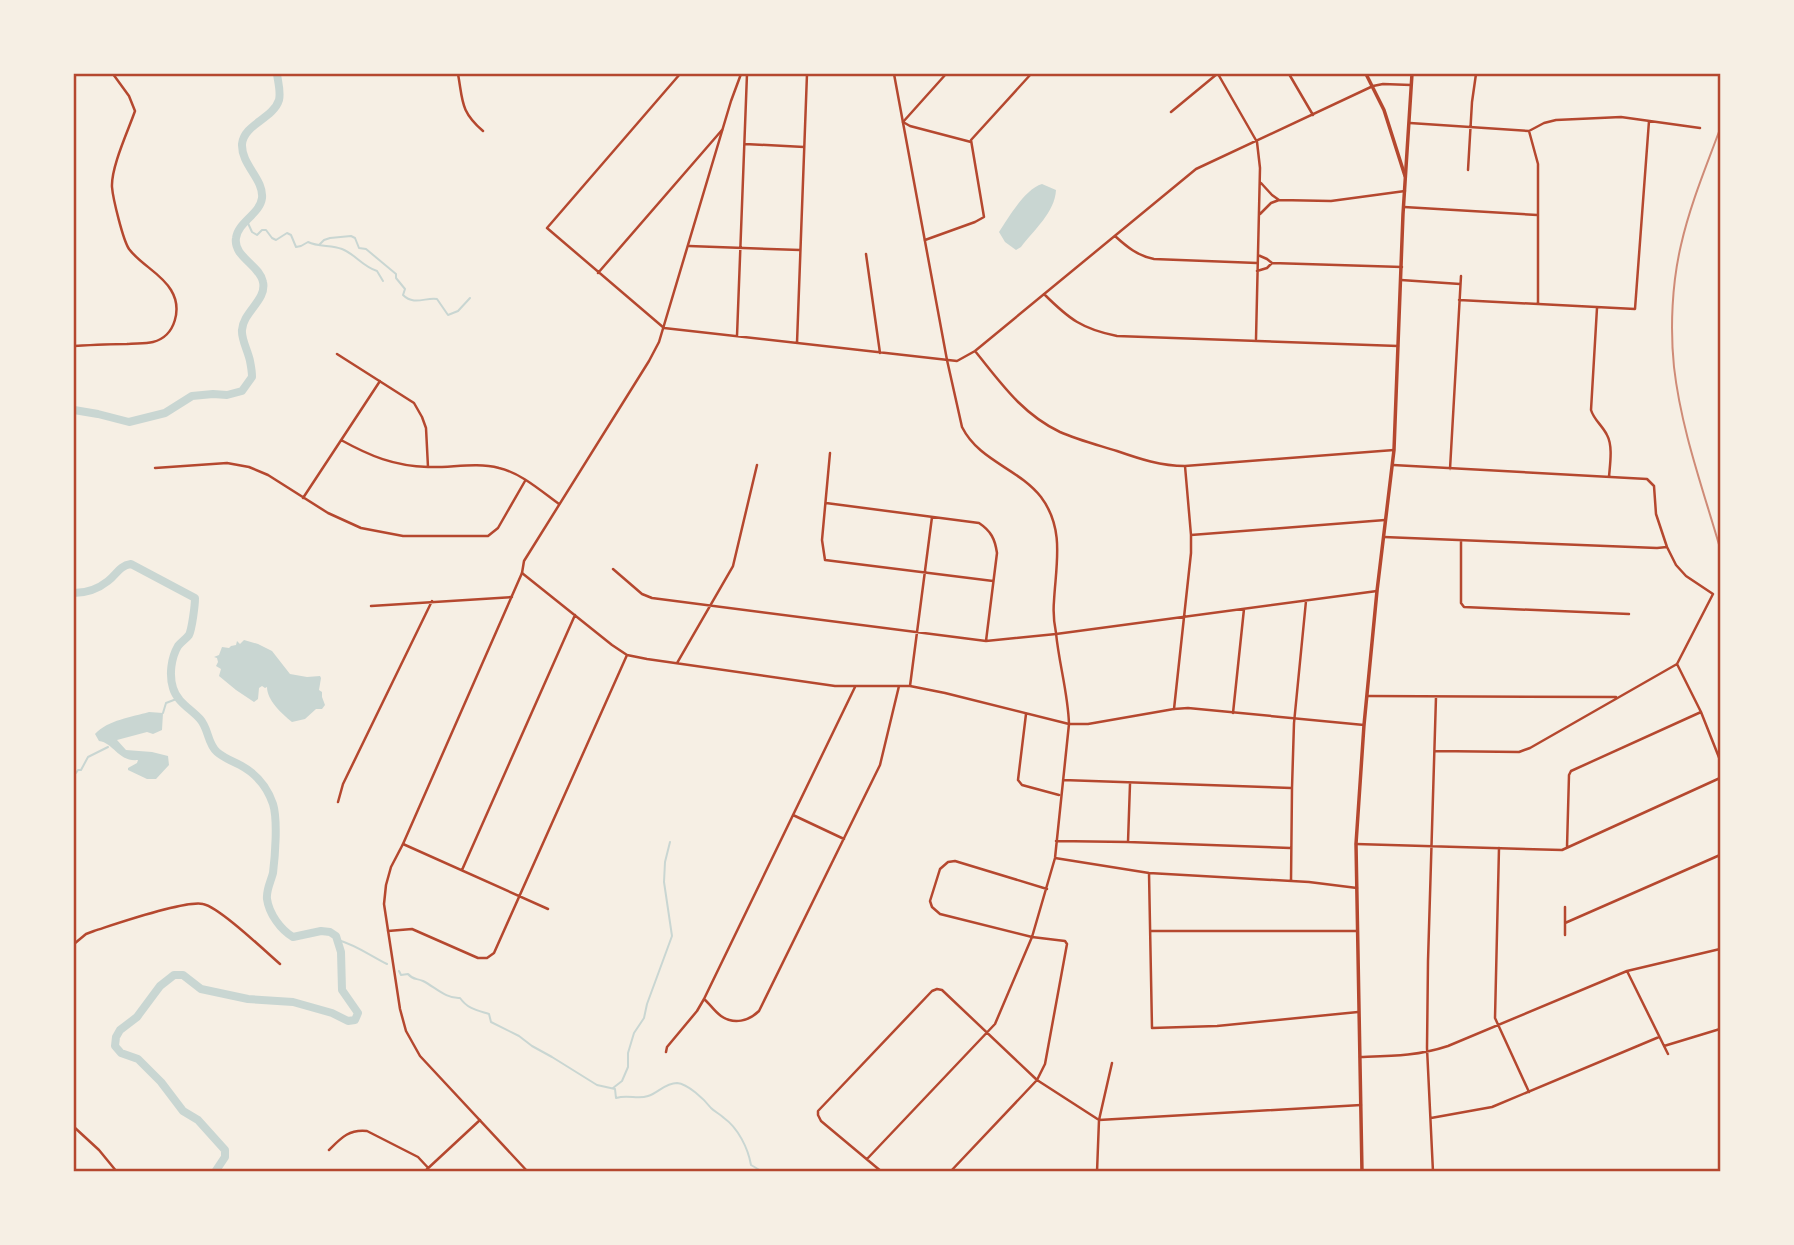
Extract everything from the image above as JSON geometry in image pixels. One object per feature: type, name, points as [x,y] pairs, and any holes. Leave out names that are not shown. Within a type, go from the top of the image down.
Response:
[{"type":"main road","points":[[1366,74],[1387,117],[1405,178]]},
{"type":"main road","points":[[1362,1171],[1356,844],[1377,591],[1393,465],[1412,74]]},
{"type":"street","points":[[74,346],[152,343],[167,334],[177,317],[177,303],[172,292],[165,281],[129,248],[119,219],[112,186],[135,111],[129,96],[113,74]]},
{"type":"street","points":[[458,74],[462,103],[471,121],[483,131]]},
{"type":"street","points":[[680,74],[547,229],[664,328],[957,361],[975,351],[1196,170],[1373,86],[1411,85]]},
{"type":"street","points":[[528,1171],[420,1056],[412,1044],[400,1010],[384,904],[386,885],[391,867],[512,597],[524,561],[649,361],[664,328],[741,74]]},
{"type":"street","points":[[737,337],[747,74]]},
{"type":"street","points":[[797,343],[807,74]]},
{"type":"street","points":[[867,1159],[995,1024],[1032,937],[1055,858],[1069,724],[1056,634],[1054,604],[1058,544],[1054,522],[1044,501],[1023,479],[976,448],[966,436],[958,417],[894,74]]},
{"type":"street","points":[[903,122],[946,74]]},
{"type":"street","points":[[925,240],[984,217],[971,142],[1031,74]]},
{"type":"street","points":[[1171,112],[1218,74],[1257,142],[1260,181],[1255,340]]},
{"type":"street","points":[[1289,74],[1313,115]]},
{"type":"street","points":[[1468,170],[1476,74]]},
{"type":"street","points":[[1410,123],[1529,131],[1556,120],[1621,117],[1700,128]]},
{"type":"street","points":[[1459,300],[1635,309],[1649,121]]},
{"type":"street","points":[[903,122],[971,142]]},
{"type":"street","points":[[598,273],[724,128]]},
{"type":"street","points":[[1529,131],[1538,164],[1538,304]]},
{"type":"street","points":[[745,144],[804,147]]},
{"type":"street","points":[[1260,181],[1279,200]]},
{"type":"street","points":[[1259,215],[1271,203],[1279,200],[1331,201],[1405,191]]},
{"type":"street","points":[[1404,207],[1538,215]]},
{"type":"street","points":[[1115,236],[1142,257],[1258,263]]},
{"type":"street","points":[[689,246],[800,250]]},
{"type":"street","points":[[866,254],[880,353]]},
{"type":"street","points":[[1258,255],[1272,263],[1402,267]]},
{"type":"street","points":[[1257,271],[1272,263]]},
{"type":"street","points":[[1450,469],[1461,276]]},
{"type":"street","points":[[1401,280],[1460,284]]},
{"type":"street","points":[[1044,294],[1066,316],[1096,332],[1117,336],[1398,346]]},
{"type":"street","points":[[1597,308],[1591,410],[1610,443],[1609,477]]},
{"type":"street","points":[[975,351],[1012,398],[1036,418],[1062,433],[1151,462],[1185,466],[1394,450]]},
{"type":"street","points":[[337,354],[414,403],[426,428],[428,467]]},
{"type":"street","points":[[303,498],[380,381]]},
{"type":"street","points":[[341,440],[371,456],[393,463],[428,467],[500,468],[559,504]]},
{"type":"street","points":[[830,453],[822,540],[825,560],[993,581]]},
{"type":"street","points":[[155,468],[227,463],[249,467],[268,475],[328,513],[361,528],[402,536],[488,536],[498,528],[525,481]]},
{"type":"street","points":[[677,663],[733,565],[757,465]]},
{"type":"street","points":[[1393,465],[1647,479],[1654,488],[1656,514],[1676,565],[1686,576],[1713,594],[1677,664],[1530,748],[1518,752],[1435,751]]},
{"type":"street","points":[[1174,709],[1191,553],[1185,466]]},
{"type":"street","points":[[826,503],[979,523],[988,529],[996,540],[997,553],[986,640]]},
{"type":"street","points":[[910,686],[932,517]]},
{"type":"street","points":[[1191,535],[1385,520]]},
{"type":"street","points":[[1384,537],[1667,547]]},
{"type":"street","points":[[1461,541],[1461,603],[1464,607],[1629,614]]},
{"type":"street","points":[[613,569],[647,597],[986,640],[1056,634],[1377,591]]},
{"type":"street","points":[[522,573],[627,654],[835,686],[910,686],[1069,724],[1088,724],[1188,708],[1364,725]]},
{"type":"street","points":[[371,606],[512,597]]},
{"type":"street","points":[[338,802],[342,784],[432,601]]},
{"type":"street","points":[[1291,881],[1295,719],[1306,601]]},
{"type":"street","points":[[1233,713],[1244,609]]},
{"type":"street","points":[[462,870],[575,615]]},
{"type":"street","points":[[388,932],[412,929],[478,958],[487,958],[494,953],[627,654]]},
{"type":"street","points":[[1677,664],[1701,712],[1720,760]]},
{"type":"street","points":[[704,999],[721,1016],[733,1021],[749,1019],[760,1012],[880,765],[899,686]]},
{"type":"street","points":[[666,1052],[667,1047],[704,999],[855,687]]},
{"type":"street","points":[[1368,696],[1619,696]]},
{"type":"street","points":[[1433,1171],[1428,1053],[1428,961],[1436,697]]},
{"type":"street","points":[[1567,847],[1570,771],[1701,712]]},
{"type":"street","points":[[1026,714],[1017,780],[1022,785],[1060,795]]},
{"type":"street","points":[[1356,844],[1562,850],[1720,778]]},
{"type":"street","points":[[1063,780],[1292,788]]},
{"type":"street","points":[[1128,842],[1130,784]]},
{"type":"street","points":[[793,815],[844,839]]},
{"type":"street","points":[[1056,842],[1290,848]]},
{"type":"street","points":[[403,844],[548,909]]},
{"type":"street","points":[[1499,848],[1495,1018],[1529,1092]]},
{"type":"street","points":[[1565,923],[1720,855]]},
{"type":"street","points":[[1055,858],[1149,873],[1309,882],[1357,888]]},
{"type":"street","points":[[950,1171],[1037,1080],[1045,1064],[1067,944],[936,912],[930,901],[940,869],[948,862],[955,862],[1047,889]]},
{"type":"street","points":[[1149,873],[1152,1028],[1217,1026],[1358,1012]]},
{"type":"street","points":[[74,944],[93,931],[187,904],[203,904],[216,910],[280,964]]},
{"type":"street","points":[[1565,907],[1565,935]]},
{"type":"street","points":[[1150,931],[1357,931]]},
{"type":"street","points":[[1360,1057],[1428,1053],[1628,971],[1720,949]]},
{"type":"street","points":[[1628,971],[1668,1054]]},
{"type":"street","points":[[882,1171],[821,1121],[818,1113],[932,991],[937,989],[942,990],[1037,1080],[1099,1121],[1361,1105]]},
{"type":"street","points":[[1664,1046],[1720,1029]]},
{"type":"street","points":[[1431,1118],[1492,1107],[1659,1037]]},
{"type":"street","points":[[1097,1171],[1099,1121],[1112,1063]]},
{"type":"street","points":[[424,1171],[480,1120]]},
{"type":"street","points":[[74,1127],[117,1171]]},
{"type":"street","points":[[329,1150],[350,1132],[367,1131],[418,1157],[432,1171]]},
{"type":"shaded area","points":[[1042,184],[1056,190],[1052,206],[1038,227],[1016,250],[1005,242],[999,232],[1024,197]]},
{"type":"shaded area","points":[[244,640],[272,651],[290,674],[320,676],[319,690],[325,705],[322,709],[316,709],[305,719],[292,722],[272,701],[267,687],[259,688],[258,699],[254,702],[219,676],[221,669],[216,666],[218,662],[214,657],[219,655],[222,647],[229,648],[236,645],[237,641],[240,644]]},
{"type":"shaded area","points":[[149,712],[163,713],[162,730],[117,740],[126,750],[168,756],[169,765],[156,779],[147,779],[128,770],[138,760],[121,755],[99,741],[95,734],[113,722]]},
{"type":"waterway","points":[[74,410],[129,422],[165,413],[192,396],[227,395],[242,391],[252,377],[242,330],[246,317],[262,295],[263,282],[257,271],[242,256],[236,245],[236,238],[241,227],[260,204],[262,191],[245,159],[242,144],[248,131],[276,107],[280,94],[277,74]]},
{"type":"waterway","points":[[247,221],[252,232],[257,235],[262,230],[266,230],[276,240],[287,233],[291,235],[296,247],[308,242],[342,249],[377,271],[383,281]]},
{"type":"waterway","points":[[319,245],[330,238],[355,238],[359,248],[366,249],[396,274],[405,289],[403,295],[416,301],[437,299],[448,315],[458,311],[470,298]]},
{"type":"waterway","points":[[74,593],[100,586],[121,568],[131,564],[195,598],[190,632],[178,646],[172,661],[173,688],[181,701],[203,723],[217,752],[251,772],[268,792],[275,811],[276,829],[273,873],[267,896],[270,910],[280,926],[293,937],[321,931],[336,936],[341,952],[342,990],[358,1013],[355,1020],[348,1021],[332,1013],[293,1002],[248,999],[201,989],[183,975],[174,975],[160,986],[137,1017],[120,1030],[115,1046],[121,1053],[138,1059],[161,1082],[183,1111],[198,1120],[225,1150],[225,1157],[215,1172]]},
{"type":"waterway","points":[[163,713],[166,703],[179,698]]},
{"type":"waterway","points":[[74,772],[81,770],[88,757],[108,747]]},
{"type":"waterway","points":[[613,1088],[622,1081],[628,1067],[628,1053],[634,1033],[644,1018],[672,936],[664,882],[670,842]]},
{"type":"waterway","points":[[338,940],[387,964]]},
{"type":"waterway","points":[[399,971],[401,975],[408,974],[445,995],[460,998],[473,1009],[489,1014],[491,1022],[519,1036],[597,1085],[615,1089],[616,1098],[652,1095],[673,1083],[686,1086],[734,1127],[745,1145],[751,1165],[763,1172]]},
{"type":"railway","points":[[1720,129],[1685,230],[1678,260],[1672,321],[1677,390],[1693,459],[1720,548]]}]
